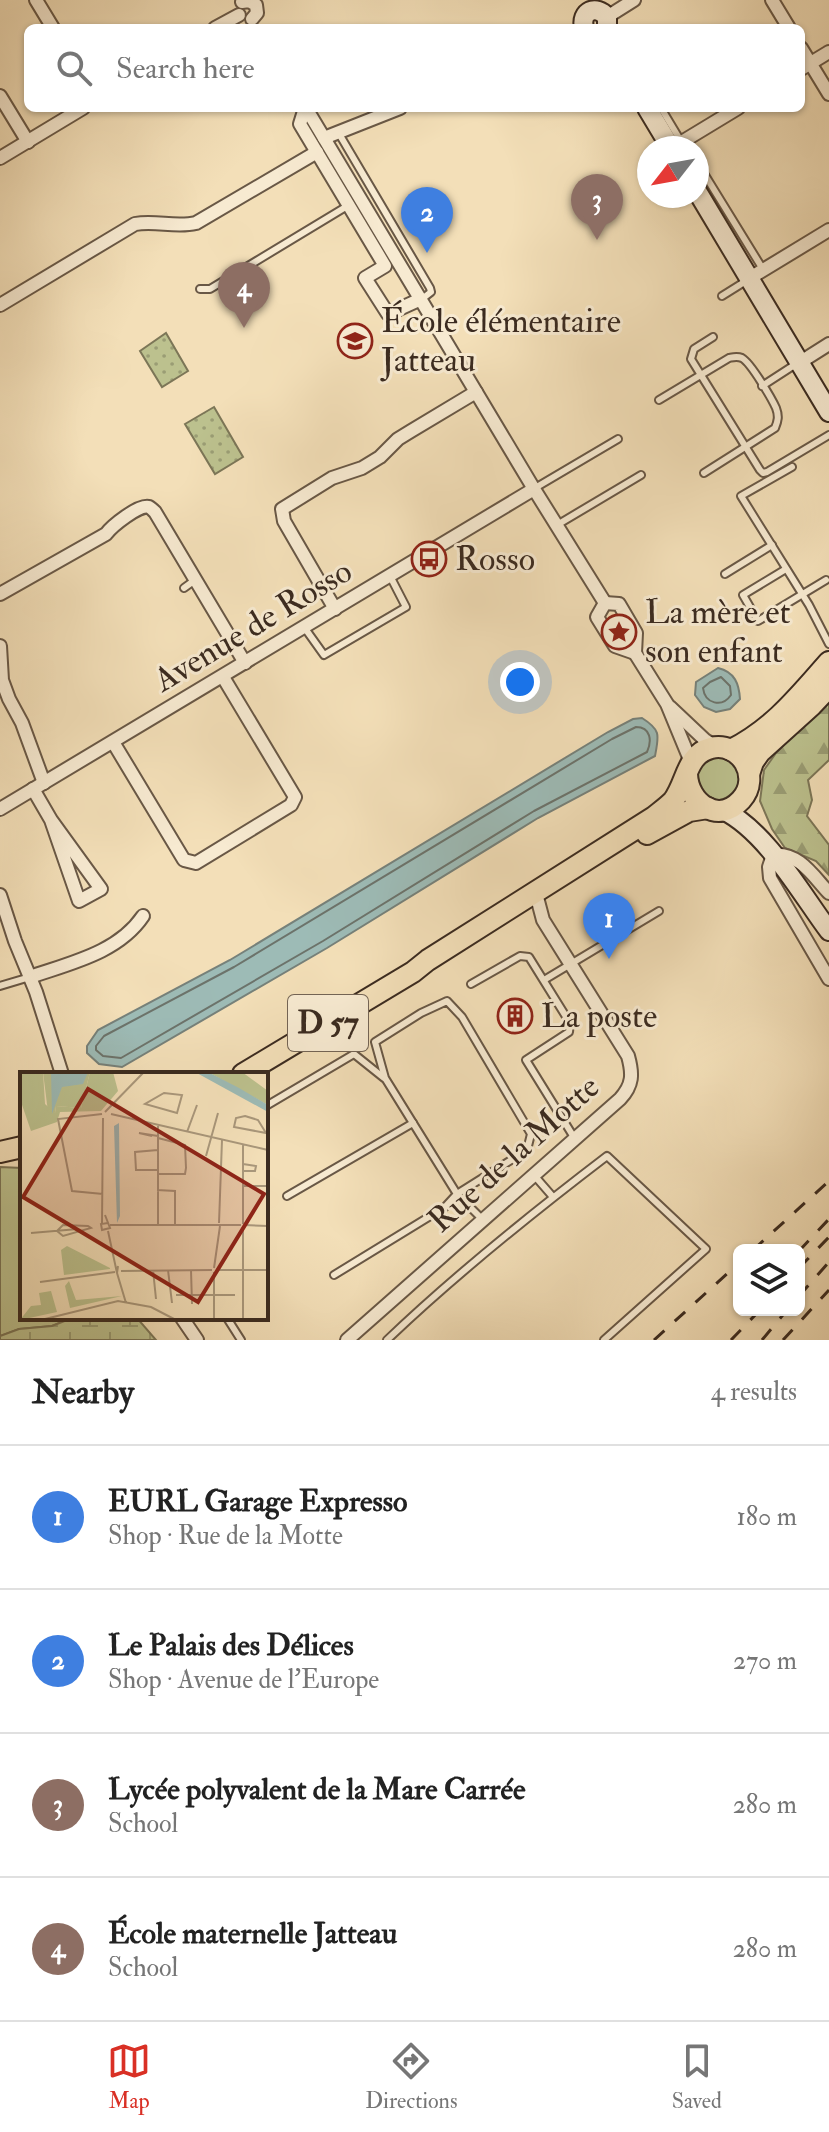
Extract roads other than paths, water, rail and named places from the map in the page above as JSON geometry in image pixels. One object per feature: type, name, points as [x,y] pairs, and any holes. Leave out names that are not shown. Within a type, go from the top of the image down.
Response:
[{"type":"main road","points":[[829,662],[802,695],[769,726],[723,748],[706,749],[689,768],[687,784],[691,795],[698,803],[716,809],[733,807],[741,800],[753,762],[760,752],[829,687]]},
{"type":"main road","points":[[723,748],[740,755],[746,764],[748,783]]},
{"type":"main road","name":"D 57","points":[[246,1072],[413,972],[654,817],[672,801],[689,768]]},
{"type":"main road","name":"D 57","points":[[413,972],[431,966],[660,826],[689,811],[716,809]]},
{"type":"main road","points":[[0,1152],[20,1147]]},
{"type":"street","points":[[36,0],[51,24]]},
{"type":"street","points":[[596,13],[634,0]]},
{"type":"street","points":[[772,0],[787,24]]},
{"type":"street","points":[[250,1],[257,9],[255,23],[239,15],[238,8],[250,1]]},
{"type":"street","points":[[222,24],[239,15]]},
{"type":"street","points":[[829,52],[806,66],[829,94]]},
{"type":"street","points":[[0,96],[28,142]]},
{"type":"street","points":[[0,158],[77,112]]},
{"type":"street","points":[[304,112],[300,124],[385,266],[365,278],[388,314],[421,299]]},
{"type":"street","points":[[308,112],[401,253],[421,299],[605,603]]},
{"type":"street","points":[[324,138],[390,112]]},
{"type":"street","points":[[650,112],[669,136]]},
{"type":"street","points":[[694,136],[732,112]]},
{"type":"street","points":[[0,305],[135,224],[146,222],[181,226],[196,223],[317,152]]},
{"type":"street","points":[[709,208],[757,275],[799,363],[829,412]]},
{"type":"street","points":[[757,275],[829,230]]},
{"type":"street","points":[[799,363],[829,344]]},
{"type":"street","points":[[335,609],[284,521],[282,509],[332,478],[362,468],[380,457],[398,439],[476,392]]},
{"type":"street","name":"Avenue de Rosso","points":[[0,809],[534,489]]},
{"type":"street","points":[[0,594],[106,534],[114,524],[147,506],[155,512],[245,663]]},
{"type":"street","points":[[605,603],[619,604],[636,633],[635,653],[667,704],[689,768]]},
{"type":"street","points":[[605,603],[597,617],[615,646],[635,653]]},
{"type":"street","points":[[0,646],[2,680],[22,723],[38,786],[79,901],[101,889],[51,820]]},
{"type":"street","points":[[113,742],[184,860],[196,863],[291,805],[295,797],[223,677]]},
{"type":"street","points":[[667,704],[705,740],[723,748]]},
{"type":"street","points":[[748,783],[749,812],[759,836]]},
{"type":"street","points":[[716,809],[744,822],[759,836],[829,931]]},
{"type":"street","points":[[773,855],[796,858],[829,893]]},
{"type":"street","points":[[773,855],[770,878],[829,979]]},
{"type":"street","points":[[0,895],[61,1072]]},
{"type":"street","name":"Rue de la Motte","points":[[347,1340],[625,1094],[632,1079],[628,1056],[543,920],[538,901]]},
{"type":"street","points":[[30,977],[93,956],[135,929],[143,916]]},
{"type":"street","points":[[183,1320],[197,1340]]},
{"type":"lane","points":[[663,112],[672,136]]},
{"type":"lane","points":[[338,132],[401,253]]},
{"type":"lane","points":[[709,185],[757,275],[722,296]]},
{"type":"lane","points":[[200,289],[210,289],[349,205]]},
{"type":"lane","points":[[713,337],[694,349],[691,359],[763,473],[829,435]]},
{"type":"lane","points":[[659,400],[729,358],[740,357],[748,363],[776,407],[775,428],[704,473]]},
{"type":"lane","points":[[762,386],[799,363]]},
{"type":"lane","points":[[534,489],[618,439]]},
{"type":"lane","points":[[792,467],[741,496],[829,644]]},
{"type":"lane","points":[[557,525],[641,475]]},
{"type":"lane","points":[[725,574],[772,545]]},
{"type":"lane","points":[[786,569],[743,595],[758,621],[826,580]]},
{"type":"lane","points":[[304,627],[324,655],[406,607],[390,576]]},
{"type":"lane","points":[[184,588],[195,580]]},
{"type":"lane","points":[[544,980],[659,911]]},
{"type":"lane","points":[[471,984],[520,956],[529,957],[570,1023],[569,1032],[526,1060],[575,1139]]},
{"type":"lane","points":[[0,986],[30,977]]},
{"type":"lane","points":[[334,1275],[445,1207],[457,1194],[527,1150],[531,1134],[462,1017],[447,1001],[421,1013],[375,1042],[385,1078],[457,1194],[482,1219]]},
{"type":"lane","points":[[268,1105],[354,1054],[385,1078]]},
{"type":"lane","points":[[287,1196],[413,1123]]},
{"type":"lane","points":[[387,1340],[436,1292],[607,1156],[706,1249],[604,1340]]},
{"type":"lane","points":[[533,1174],[553,1197]]},
{"type":"lane","points":[[228,1320],[241,1340]]},
{"type":"water","points":[[718,668],[735,679],[740,699],[730,709],[716,712],[704,707],[695,695],[696,682]]},
{"type":"water","points":[[642,718],[653,726],[657,734],[655,756],[538,818],[327,948],[122,1067],[99,1064],[87,1053],[87,1046],[98,1030],[230,960],[608,732],[633,719]]},
{"type":"railway","points":[[760,1244],[829,1181]]},
{"type":"railway","points":[[805,1245],[829,1219]]},
{"type":"railway","points":[[805,1262],[829,1237]]},
{"type":"railway","points":[[805,1289],[829,1262]]},
{"type":"railway","points":[[654,1340],[733,1268]]},
{"type":"railway","points":[[783,1340],[829,1290]]},
{"type":"railway","points":[[731,1340],[754,1316]]},
{"type":"railway","points":[[762,1340],[782,1316]]},
{"type":"place","name":"Lycée polyvalent de la Mare Carrée","points":[[597,240]]},
{"type":"place","name":"Le Palais des Délices","points":[[427,253]]},
{"type":"place","name":"École maternelle Jatteau","points":[[244,328]]},
{"type":"place","name":"École élémentaire Jatteau","points":[[355,341]]},
{"type":"place","name":"Rosso","points":[[429,559]]},
{"type":"place","name":"La mère et son enfant","points":[[619,632]]},
{"type":"place","name":"EURL Garage Expresso","points":[[609,959]]},
{"type":"place","name":"La poste","points":[[515,1016]]}]
